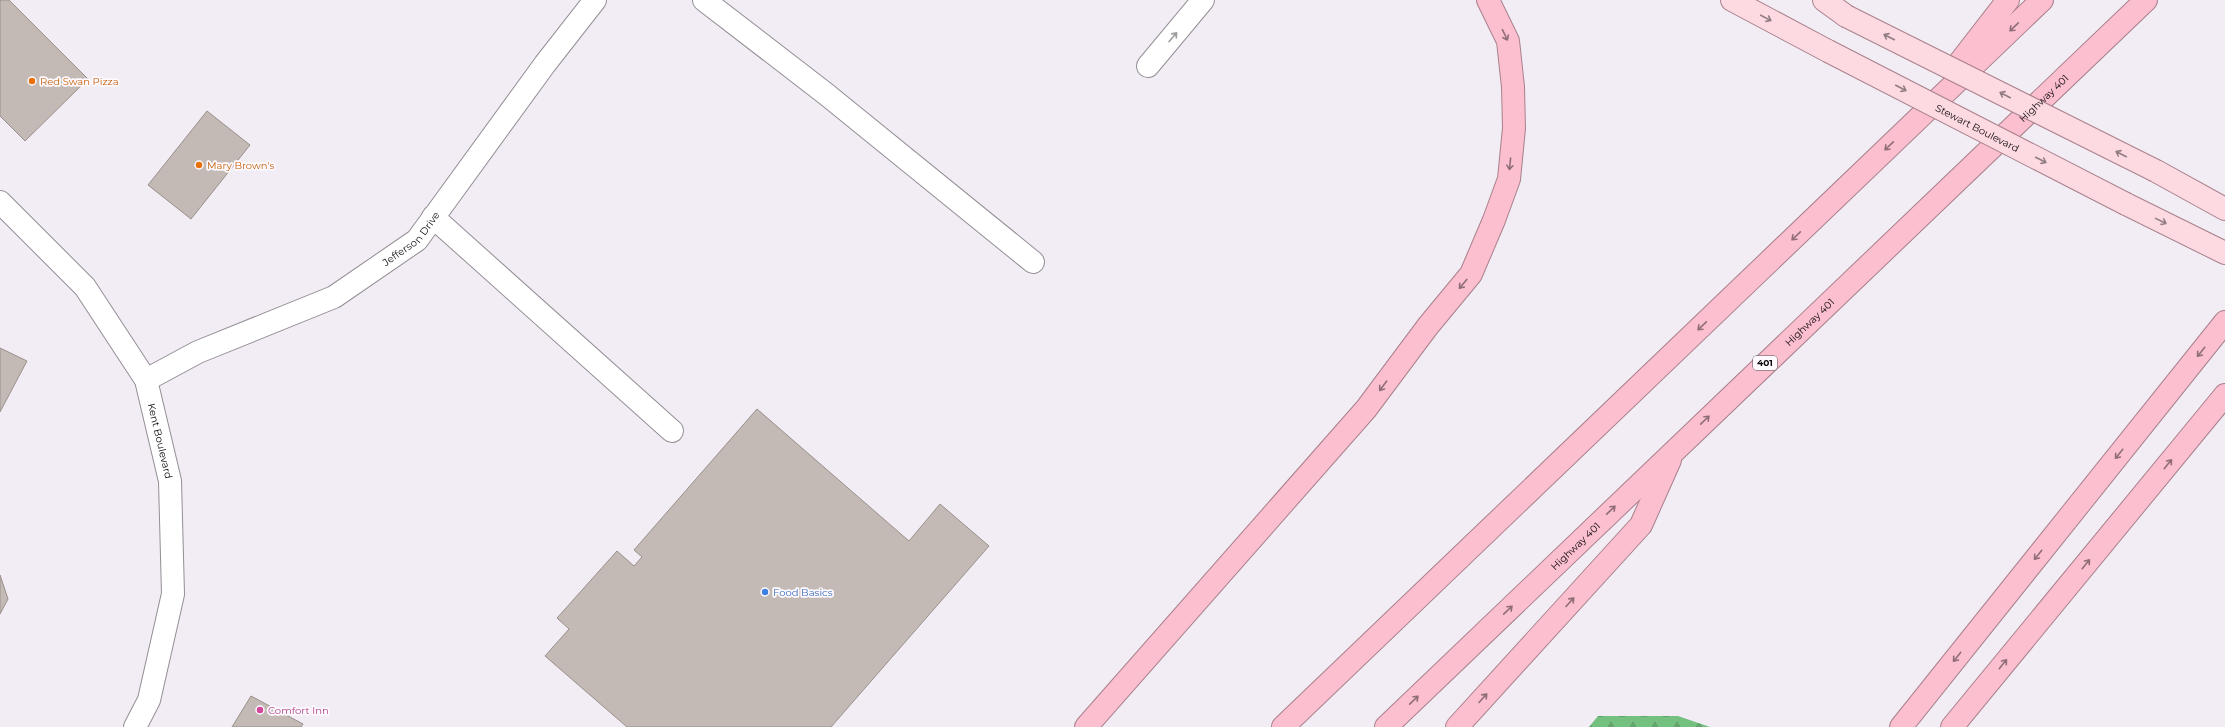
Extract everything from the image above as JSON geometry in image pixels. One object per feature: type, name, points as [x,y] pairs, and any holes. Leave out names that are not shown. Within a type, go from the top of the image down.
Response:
[{"type":"highway","points":[[1086,727],[1366,409],[1428,326],[1471,274],[1494,220],[1508,179],[1514,128],[1513,87],[1508,41],[1488,0]]},
{"type":"highway","points":[[1914,122],[2008,0]]},
{"type":"highway","points":[[1283,727],[2042,0]]},
{"type":"highway","name":"Highway 401","points":[[1386,727],[2146,0]]},
{"type":"highway","points":[[1901,727],[2225,322]]},
{"type":"highway","points":[[1952,727],[2225,395]]},
{"type":"highway","points":[[1457,727],[1641,524],[1675,449]]},
{"type":"main road","name":"Stewart Boulevard","points":[[1732,0],[2126,204],[2225,253]]},
{"type":"main road","points":[[1824,0],[1846,16],[2156,171],[2225,208]]},
{"type":"street","name":"Jefferson Drive","points":[[146,380],[198,352],[334,297],[417,240],[545,64],[596,0]]},
{"type":"street","points":[[704,0],[838,103],[1033,262]]},
{"type":"street","points":[[1148,66],[1203,0]]},
{"type":"street","name":"Kent Boulevard","points":[[0,202],[85,287],[146,380],[170,482],[173,594],[149,700],[134,727]]},
{"type":"street","points":[[433,217],[672,431]]},
{"type":"green space","points":[[1598,716],[1678,716],[1710,727],[1589,727]]},
{"type":"building","points":[[0,0],[9,0],[88,79],[25,141],[0,116]]},
{"type":"building","name":"Mary Brown's","points":[[207,111],[250,145],[191,219],[148,185]]},
{"type":"building","points":[[0,348],[27,361],[0,412]]},
{"type":"building","name":"Food Basics","points":[[757,409],[909,541],[940,504],[989,546],[831,727],[627,727],[545,656],[569,629],[557,618],[617,551],[634,566],[642,557],[634,550]]},
{"type":"building","points":[[0,575],[8,599],[0,614]]},
{"type":"building","name":"Comfort Inn","points":[[251,696],[303,724],[301,727],[232,727]]},
{"type":"place","name":"Red Swan Pizza","points":[[32,81]]},
{"type":"place","name":"Mary Brown's","points":[[199,165]]},
{"type":"place","name":"Food Basics","points":[[765,592]]},
{"type":"place","name":"Comfort Inn","points":[[260,710]]}]
